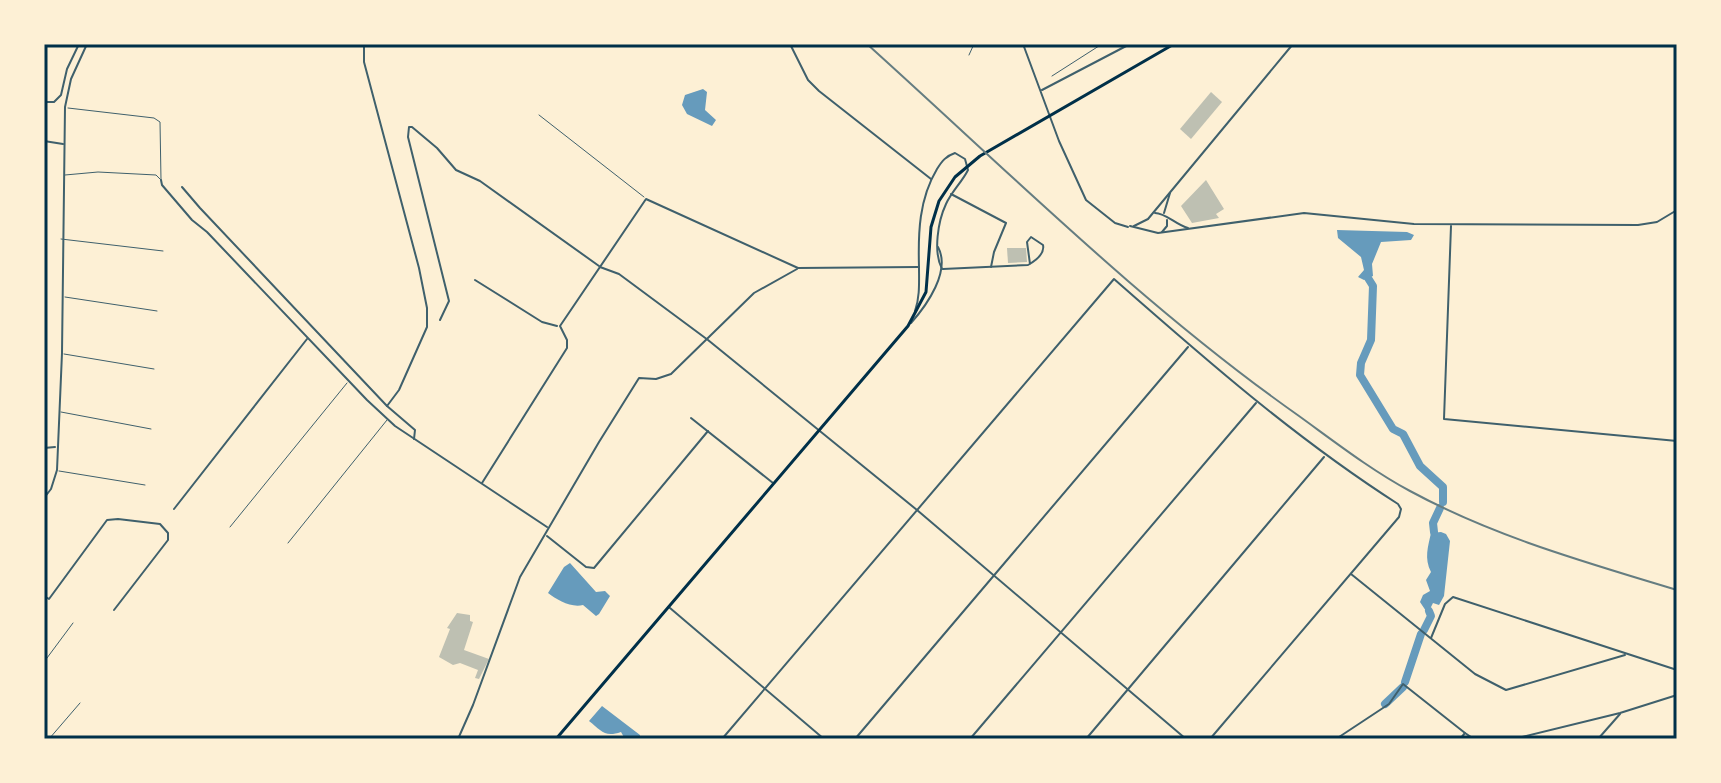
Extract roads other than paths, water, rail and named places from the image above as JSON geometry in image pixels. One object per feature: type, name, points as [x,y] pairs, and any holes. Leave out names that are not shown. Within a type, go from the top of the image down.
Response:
[{"type":"main road","points":[[556,739],[908,326],[926,292],[931,227],[943,193],[959,173],[974,160],[1174,44]]},
{"type":"street","points":[[44,102],[54,102],[61,95],[67,69],[79,44]]},
{"type":"street","points":[[44,498],[51,489],[57,470],[62,353],[65,107],[71,79],[87,44]]},
{"type":"street","points":[[364,44],[364,62],[427,308],[427,327],[399,390],[387,406]]},
{"type":"street","points":[[790,44],[810,83],[931,180]]},
{"type":"street","points":[[1023,44],[1086,200],[1116,224],[1161,232],[1298,213],[1382,222],[1451,225],[1643,225],[1662,220],[1677,210]]},
{"type":"street","points":[[1040,92],[1130,44]]},
{"type":"street","points":[[1151,231],[1149,217],[1291,44]]},
{"type":"street","points":[[440,320],[449,301],[408,137],[407,128],[412,127],[437,148],[456,170],[480,181],[600,267],[619,274],[708,340],[917,510],[1186,739]]},
{"type":"street","points":[[44,141],[64,144]]},
{"type":"street","points":[[960,155],[967,161],[968,170],[951,194],[943,215],[938,247],[942,269],[926,305],[908,326],[917,304],[921,212],[931,180],[947,157],[960,155]]},
{"type":"street","points":[[161,180],[192,220],[387,419],[548,528]]},
{"type":"street","points":[[182,187],[387,406],[415,430],[414,439]]},
{"type":"street","points":[[1161,232],[1167,226],[1165,206],[1173,188]]},
{"type":"street","points":[[951,194],[1006,223],[991,268]]},
{"type":"street","points":[[482,483],[567,348],[567,340],[560,326],[646,199],[798,268],[919,267]]},
{"type":"street","points":[[1130,226],[1156,213],[1189,228]]},
{"type":"street","points":[[1451,225],[1444,419],[1677,441]]},
{"type":"street","points":[[942,269],[1030,264],[1043,249],[1043,245],[1031,237],[1027,242],[1030,264]]},
{"type":"street","points":[[463,739],[458,737],[520,578],[639,378],[656,379],[668,375],[754,293],[798,268]]},
{"type":"street","points":[[722,739],[1114,279],[1257,402],[1325,456],[1401,509],[1399,517],[1210,739]]},
{"type":"street","points":[[475,280],[542,322],[560,326]]},
{"type":"street","points":[[174,509],[307,338]]},
{"type":"street","points":[[855,739],[1189,346]]},
{"type":"street","points":[[970,739],[1257,402]]},
{"type":"street","points":[[691,418],[774,484]]},
{"type":"street","points":[[546,536],[586,567],[594,568],[708,431]]},
{"type":"street","points":[[44,448],[56,447]]},
{"type":"street","points":[[1086,739],[1325,456]]},
{"type":"street","points":[[44,596],[49,599],[107,520],[160,524],[168,533],[168,540],[114,610]]},
{"type":"street","points":[[1350,573],[1475,674],[1506,690],[1625,655]]},
{"type":"street","points":[[1430,639],[1445,604],[1453,597],[1677,670]]},
{"type":"street","points":[[669,607],[824,739]]},
{"type":"street","points":[[1336,739],[1389,704],[1403,684],[1474,739]]},
{"type":"street","points":[[1514,739],[1620,713],[1677,695]]},
{"type":"street","points":[[1598,739],[1620,713]]},
{"type":"street","points":[[1460,739],[1465,733]]},
{"type":"lane","points":[[969,55],[974,44]]},
{"type":"lane","points":[[1052,76],[1102,44]]},
{"type":"lane","points":[[65,107],[154,118],[160,122],[161,180]]},
{"type":"lane","points":[[539,115],[646,199]]},
{"type":"lane","points":[[65,175],[98,172],[156,175],[161,180]]},
{"type":"lane","points":[[61,239],[163,251]]},
{"type":"lane","points":[[63,297],[157,311]]},
{"type":"lane","points":[[62,353],[154,369]]},
{"type":"lane","points":[[230,527],[348,381]]},
{"type":"lane","points":[[59,411],[151,429]]},
{"type":"lane","points":[[288,543],[387,419]]},
{"type":"lane","points":[[57,470],[145,485]]},
{"type":"lane","points":[[44,662],[73,623]]},
{"type":"lane","points":[[49,739],[80,703]]},
{"type":"water","points":[[703,89],[707,92],[705,110],[716,120],[712,126],[687,114],[682,105],[685,95]]},
{"type":"water","points":[[1337,230],[1407,232],[1414,235],[1411,240],[1381,242],[1372,264],[1373,276],[1364,280],[1358,277],[1364,270],[1361,257],[1338,238]]},
{"type":"water","points":[[1441,532],[1450,541],[1444,596],[1439,605],[1433,603],[1426,611],[1420,602],[1423,595],[1430,591],[1426,580],[1431,572],[1428,548],[1431,533]]},
{"type":"water","points":[[570,563],[596,592],[605,591],[610,596],[596,616],[583,605],[560,601],[548,593],[564,567]]},
{"type":"water","points":[[602,706],[640,735],[640,739],[625,739],[621,732],[607,734],[589,721]]},
{"type":"waterway","points":[[1368,278],[1373,286],[1371,340],[1361,363],[1360,375],[1393,429],[1403,434],[1420,466],[1443,487],[1443,502]]},
{"type":"waterway","points":[[1434,532],[1433,523],[1440,508]]},
{"type":"waterway","points":[[1424,630],[1431,616],[1429,611]]},
{"type":"waterway","points":[[1405,682],[1421,634]]},
{"type":"waterway","points":[[1385,704],[1403,687]]},
{"type":"railway","points":[[867,44],[1131,284],[1242,374],[1367,465],[1410,491],[1475,522],[1541,547],[1677,590]]}]
